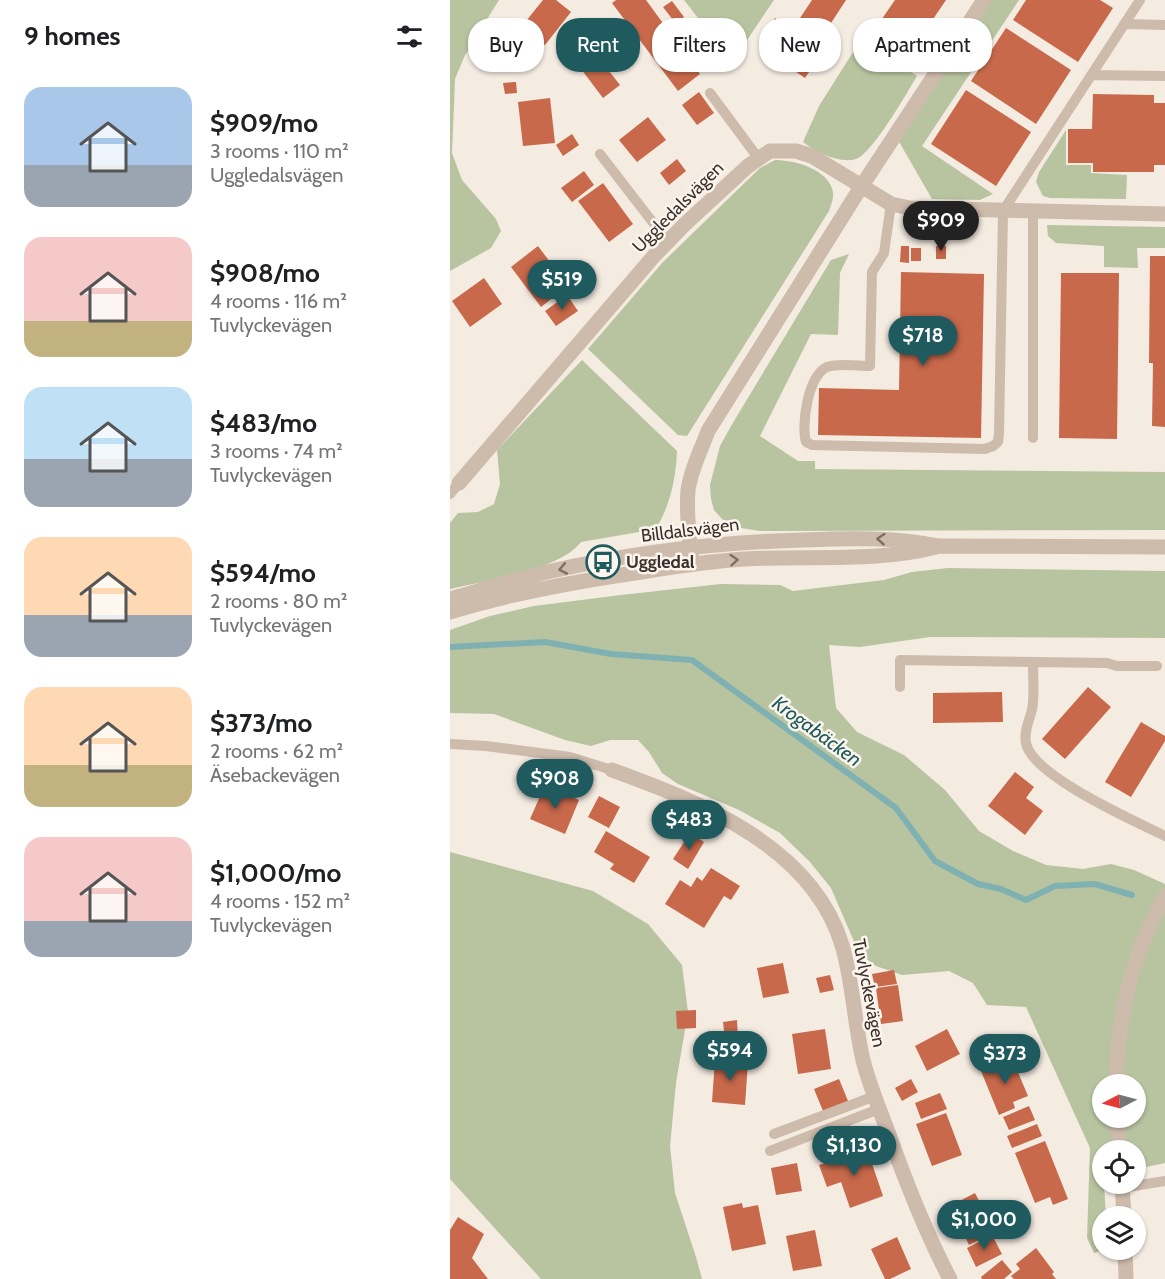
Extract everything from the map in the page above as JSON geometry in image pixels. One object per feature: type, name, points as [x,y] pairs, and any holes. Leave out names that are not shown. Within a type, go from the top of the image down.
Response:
[{"type":"street","points":[[692,564],[688,489],[708,431],[861,187],[984,0]]},
{"type":"street","name":"Uggledalsvägen","points":[[455,488],[668,242],[724,188],[770,151],[796,151],[812,156],[891,204],[910,208],[1165,214]]},
{"type":"street","name":"Billdalsvägen","points":[[450,599],[547,572],[690,547],[744,542],[861,538],[914,541],[939,546],[1165,547]]},
{"type":"street","name":"Billdalsvägen","points":[[450,612],[549,587],[692,564],[746,559],[861,557],[915,552],[939,546]]},
{"type":"street","name":"Tuvlyckevägen","points":[[612,770],[690,801],[742,828],[784,859],[818,897],[831,917],[842,944],[860,1045],[877,1102],[931,1243],[950,1279]]},
{"type":"street","points":[[1117,1074],[1122,1022],[1132,976],[1144,937],[1165,896]]},
{"type":"street","points":[[1125,1260],[1126,1279]]},
{"type":"lane","points":[[891,204],[884,254],[872,272],[870,366],[830,366],[821,371],[810,392],[804,419],[803,432],[806,442],[812,445],[985,449],[993,446],[998,442],[1003,211],[1140,0]]},
{"type":"lane","points":[[1124,24],[1165,25]]},
{"type":"lane","points":[[1091,75],[1165,76]]},
{"type":"lane","points":[[710,93],[759,159]]},
{"type":"lane","points":[[600,154],[668,242]]},
{"type":"lane","points":[[1033,211],[1033,438]]},
{"type":"lane","points":[[900,687],[900,660],[1107,663],[1118,666],[1157,666]]},
{"type":"lane","points":[[1033,662],[1033,703],[1025,733],[1026,746],[1037,762],[1073,789],[1165,836]]},
{"type":"lane","name":"Tuvlyckevägen","points":[[450,744],[486,746],[570,757],[612,770]]},
{"type":"lane","points":[[774,1134],[877,1102]]},
{"type":"lane","points":[[770,1151],[877,1102]]},
{"type":"lane","points":[[1146,1183],[1165,1181]]},
{"type":"green space","points":[[450,0],[499,0],[488,18],[468,18],[468,51],[455,79],[452,153],[462,180],[496,219],[501,231],[491,248],[450,271]]},
{"type":"green space","points":[[684,0],[774,0],[762,18],[759,18],[759,22],[747,40],[747,18],[698,18]]},
{"type":"green space","points":[[990,0],[1019,0],[992,41],[992,18],[978,18]]},
{"type":"green space","points":[[853,52],[853,72],[911,72],[917,76],[889,122],[871,146],[863,155],[849,160],[821,153],[803,142],[819,106]]},
{"type":"green space","points":[[943,72],[971,72],[922,146],[993,194],[980,200],[932,199],[898,140]]},
{"type":"green space","points":[[1066,130],[1066,165],[1091,165],[1091,173],[1127,175],[1126,199],[1043,196],[1036,182],[1039,172]]},
{"type":"green space","points":[[775,160],[810,167],[825,177],[833,192],[829,211],[687,436],[678,435],[588,349],[663,262],[760,168]]},
{"type":"green space","points":[[1047,225],[1165,227],[1165,248],[1137,248],[1138,268],[1104,267],[1104,246],[1056,243],[1048,236]]},
{"type":"green space","points":[[849,254],[840,273],[838,335],[811,334],[760,436],[798,461],[815,461],[815,469],[1165,472],[1165,530],[760,531],[741,528],[722,519],[714,510],[710,485],[720,446],[831,260]]},
{"type":"green space","points":[[582,360],[677,451],[671,492],[656,529],[581,542],[571,552],[539,567],[450,589],[450,523],[458,513],[478,512],[494,504],[500,484],[497,450]]},
{"type":"green space","points":[[948,568],[1165,571],[1165,638],[930,637],[860,647],[829,645],[836,708],[857,732],[904,755],[945,790],[979,831],[1013,851],[1046,865],[1083,869],[1111,864],[1134,870],[1165,884],[1165,1163],[1146,1167],[1146,1140],[1092,1140],[1092,1194],[1105,1194],[1105,1206],[1092,1206],[1092,1249],[1087,1238],[1090,1148],[1026,1007],[987,1005],[973,983],[949,971],[902,975],[876,966],[859,953],[831,888],[810,862],[780,833],[739,810],[678,784],[662,773],[649,752],[638,740],[610,740],[591,746],[565,740],[494,714],[450,713],[450,630],[490,616],[534,606],[721,584],[780,585],[793,591],[884,580],[912,572]]},
{"type":"green space","points":[[450,852],[593,891],[648,924],[682,965],[688,1012],[676,1083],[670,1146],[675,1193],[702,1279],[541,1279],[450,1179]]},
{"type":"building","points":[[543,0],[556,0],[571,12],[566,18],[556,18],[556,31],[545,45],[544,18],[528,18]]},
{"type":"building","points":[[616,0],[646,0],[659,18],[652,18],[652,56],[640,40],[640,18],[623,18],[612,3]]},
{"type":"building","points":[[812,0],[846,0],[834,18],[800,18]]},
{"type":"building","points":[[895,0],[946,0],[934,18],[883,18]]},
{"type":"building","points":[[1026,0],[1100,0],[1113,8],[1078,62],[1013,20]]},
{"type":"building","points":[[672,1],[684,17],[671,18],[663,7]]},
{"type":"building","points":[[1006,28],[1071,70],[1036,124],[971,81],[977,72],[992,72],[992,49]]},
{"type":"building","points":[[583,72],[610,72],[620,85],[603,98]]},
{"type":"building","points":[[664,72],[699,72],[700,74],[678,91]]},
{"type":"building","points":[[796,72],[809,72],[805,78]]},
{"type":"building","points":[[516,82],[517,93],[505,94],[503,83]]},
{"type":"building","points":[[966,90],[1031,132],[996,186],[931,144]]},
{"type":"building","points":[[699,92],[714,113],[697,125],[682,105]]},
{"type":"building","points":[[1093,94],[1154,95],[1154,103],[1165,103],[1165,165],[1154,165],[1154,172],[1093,172],[1093,163],[1068,163],[1068,129],[1092,129]]},
{"type":"building","points":[[550,98],[555,143],[523,146],[518,102]]},
{"type":"building","points":[[648,117],[666,140],[637,162],[619,140]]},
{"type":"building","points":[[572,134],[579,145],[563,156],[556,145]]},
{"type":"building","points":[[677,159],[686,171],[669,185],[660,173]]},
{"type":"building","points":[[584,171],[594,185],[572,202],[561,188]]},
{"type":"building","points":[[603,183],[633,224],[609,242],[578,201]]},
{"type":"building","points":[[538,246],[568,286],[541,307],[511,267]]},
{"type":"building","points":[[901,246],[909,246],[909,263],[900,262]]},
{"type":"building","points":[[936,246],[946,246],[946,259],[936,259]]},
{"type":"building","points":[[911,248],[921,248],[921,261],[911,261]]},
{"type":"building","points":[[1150,256],[1165,256],[1165,427],[1152,426],[1153,363],[1149,363]]},
{"type":"building","points":[[901,272],[984,274],[981,438],[818,435],[819,388],[899,390]]},
{"type":"building","points":[[1061,273],[1119,273],[1117,439],[1059,438]]},
{"type":"building","points":[[484,278],[502,304],[470,327],[452,301]]},
{"type":"building","points":[[567,295],[578,311],[556,326],[545,311]]},
{"type":"building","points":[[1088,687],[1111,707],[1065,759],[1042,739]]},
{"type":"building","points":[[1002,692],[1003,722],[933,723],[933,693]]},
{"type":"building","points":[[1141,722],[1165,736],[1165,741],[1131,797],[1105,782]]},
{"type":"building","points":[[1015,772],[1034,787],[1026,798],[1043,811],[1025,835],[988,806]]},
{"type":"building","points":[[545,785],[579,800],[565,834],[530,819]]},
{"type":"building","points":[[599,796],[620,807],[609,828],[588,817]]},
{"type":"building","points":[[606,831],[650,857],[634,883],[610,869],[614,864],[594,852]]},
{"type":"building","points":[[690,833],[704,842],[688,869],[673,859]]},
{"type":"building","points":[[711,868],[740,886],[731,900],[724,896],[704,928],[665,904],[680,880],[691,887],[697,877],[702,881]]},
{"type":"building","points":[[783,963],[789,993],[763,998],[757,968]]},
{"type":"building","points":[[894,970],[897,984],[875,987],[872,974]]},
{"type":"building","points":[[830,975],[834,990],[820,993],[816,978]]},
{"type":"building","points":[[898,985],[903,1021],[881,1024],[876,988]]},
{"type":"building","points":[[696,1010],[696,1028],[677,1029],[676,1011]]},
{"type":"building","points":[[737,1020],[738,1037],[725,1038],[723,1022]]},
{"type":"building","points":[[825,1029],[831,1069],[798,1074],[792,1034]]},
{"type":"building","points":[[947,1029],[960,1054],[927,1071],[915,1046]]},
{"type":"building","points":[[1012,1058],[1028,1096],[1013,1102],[1015,1108],[999,1115],[981,1071]]},
{"type":"building","points":[[715,1060],[748,1062],[745,1105],[712,1102]]},
{"type":"building","points":[[839,1079],[848,1101],[823,1111],[814,1089]]},
{"type":"building","points":[[911,1079],[918,1092],[902,1101],[895,1088]]},
{"type":"building","points":[[940,1093],[947,1109],[921,1119],[915,1103]]},
{"type":"building","points":[[1029,1106],[1035,1120],[1009,1130],[1003,1117]]},
{"type":"building","points":[[946,1113],[962,1155],[932,1166],[916,1124]]},
{"type":"building","points":[[1037,1124],[1042,1136],[1012,1148],[1007,1136]]},
{"type":"building","points":[[848,1135],[853,1150],[827,1160],[821,1144]]},
{"type":"building","points":[[1045,1141],[1068,1199],[1053,1205],[1050,1197],[1035,1203],[1015,1153]]},
{"type":"building","points":[[867,1149],[883,1196],[850,1208],[841,1182],[827,1187],[819,1165]]},
{"type":"building","points":[[797,1163],[802,1191],[776,1195],[771,1168]]},
{"type":"building","points":[[975,1193],[995,1232],[969,1245],[950,1206]]},
{"type":"building","points":[[742,1203],[743,1208],[758,1205],[766,1244],[732,1251],[723,1207]]},
{"type":"building","points":[[458,1217],[484,1234],[472,1258],[488,1279],[450,1279],[450,1230]]},
{"type":"building","points":[[815,1230],[822,1266],[793,1271],[786,1236]]},
{"type":"building","points":[[992,1235],[1002,1254],[976,1267],[967,1248]]},
{"type":"building","points":[[897,1237],[911,1269],[885,1279],[871,1249]]},
{"type":"building","points":[[1036,1248],[1054,1272],[1052,1274],[1056,1279],[1014,1279],[1011,1276],[1020,1269],[1016,1264]]},
{"type":"building","points":[[1002,1260],[1012,1272],[1004,1279],[982,1279],[981,1277]]},
{"type":"waterway","name":"Krogabäcken","points":[[450,647],[545,642],[611,654],[692,660],[896,808],[935,861],[978,884],[1001,889],[1026,900],[1055,886],[1095,884],[1132,895]]},
{"type":"place","name":"Uggledal","points":[[603,562]]}]
